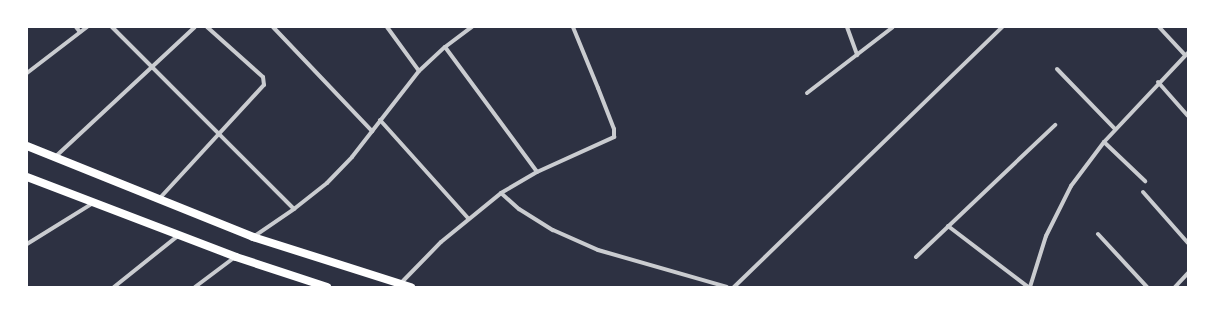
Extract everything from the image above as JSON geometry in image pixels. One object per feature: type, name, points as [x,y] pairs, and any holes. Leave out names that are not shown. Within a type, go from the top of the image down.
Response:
[{"type":"main road","points":[[27,146],[253,237],[411,287]]},
{"type":"main road","points":[[27,177],[236,256],[327,287]]},
{"type":"street","points":[[76,27],[80,32]]},
{"type":"street","points":[[27,73],[87,27]]},
{"type":"street","points":[[112,27],[153,66],[294,209]]},
{"type":"street","points":[[54,158],[195,27]]},
{"type":"street","points":[[159,199],[263,88],[264,81],[207,27]]},
{"type":"street","points":[[273,27],[372,131]]},
{"type":"street","points":[[387,27],[419,71]]},
{"type":"street","points":[[253,237],[294,209],[327,183],[352,157],[419,71],[445,47],[472,27]]},
{"type":"street","points":[[401,283],[468,218],[501,193],[537,172],[614,137],[614,130],[601,95],[573,27]]},
{"type":"street","points":[[848,27],[857,55]]},
{"type":"street","points":[[807,93],[893,27]]},
{"type":"street","points":[[734,287],[1002,27]]},
{"type":"street","points":[[948,226],[1029,287],[1046,236],[1071,186],[1115,129],[1186,54],[1159,27]]},
{"type":"street","points":[[445,47],[537,172]]},
{"type":"street","points":[[1057,69],[1115,129]]},
{"type":"street","points":[[1158,82],[1188,116]]},
{"type":"street","points":[[380,120],[468,218]]},
{"type":"street","points":[[916,257],[1055,125]]},
{"type":"street","points":[[1104,142],[1145,181]]},
{"type":"street","points":[[1143,192],[1188,243]]},
{"type":"street","points":[[501,193],[519,209],[553,230],[598,250],[727,287]]},
{"type":"street","points":[[27,244],[95,202]]},
{"type":"street","points":[[1098,234],[1148,287]]},
{"type":"street","points":[[114,287],[179,235]]},
{"type":"street","points":[[195,287],[236,256]]},
{"type":"street","points":[[1175,287],[1188,273]]}]
